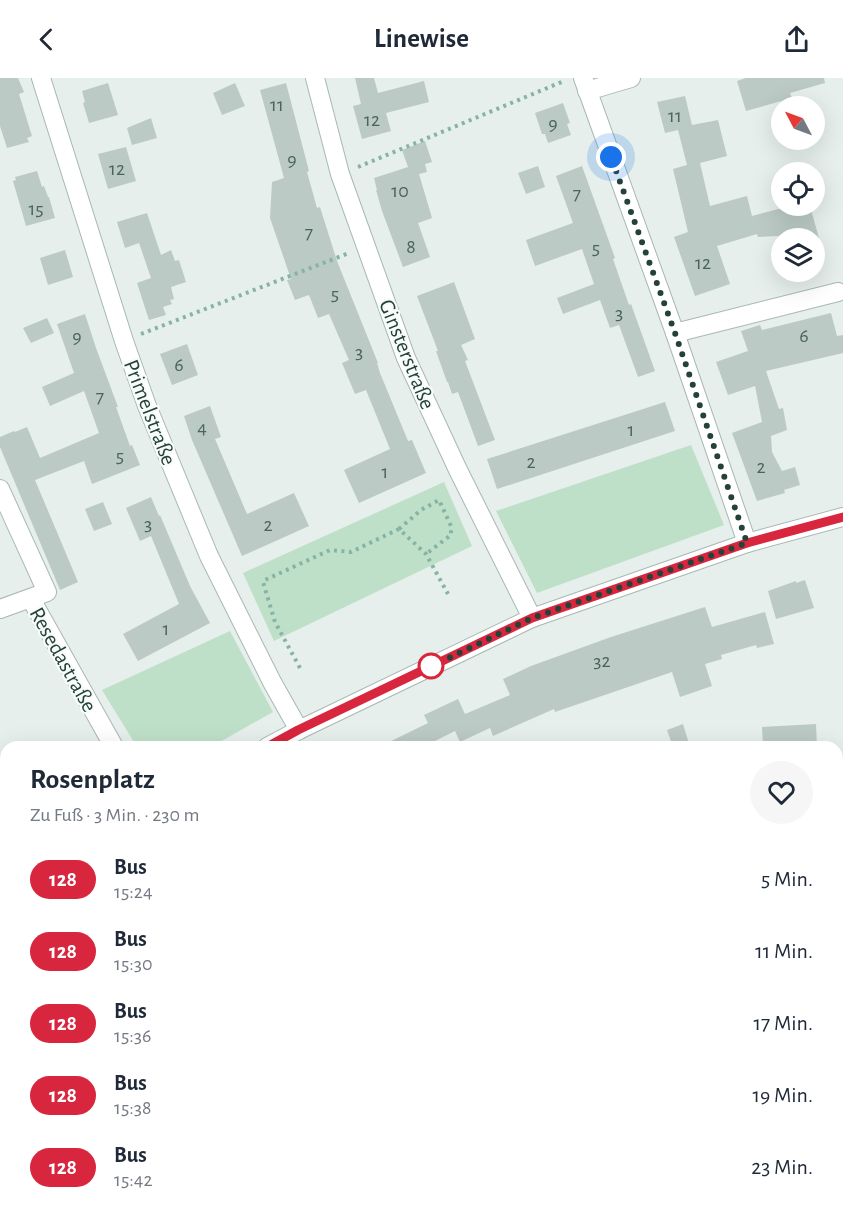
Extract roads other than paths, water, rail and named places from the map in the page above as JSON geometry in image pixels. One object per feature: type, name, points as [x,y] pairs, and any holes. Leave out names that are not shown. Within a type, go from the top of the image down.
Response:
[{"type":"street","name":"Primelstraße","points":[[41,78],[123,341],[147,406],[209,556],[298,730]]},
{"type":"street","name":"Ginsterstraße","points":[[315,78],[340,174],[406,357],[458,470],[532,618]]},
{"type":"street","points":[[631,78],[585,84],[675,333],[747,543]]},
{"type":"street","points":[[675,333],[838,292]]},
{"type":"street","points":[[0,489],[47,592],[31,599]]},
{"type":"street","points":[[278,741],[532,618],[747,543],[843,517]]},
{"type":"street","name":"Resedastraße","points":[[1,606],[31,599],[111,741]]}]
